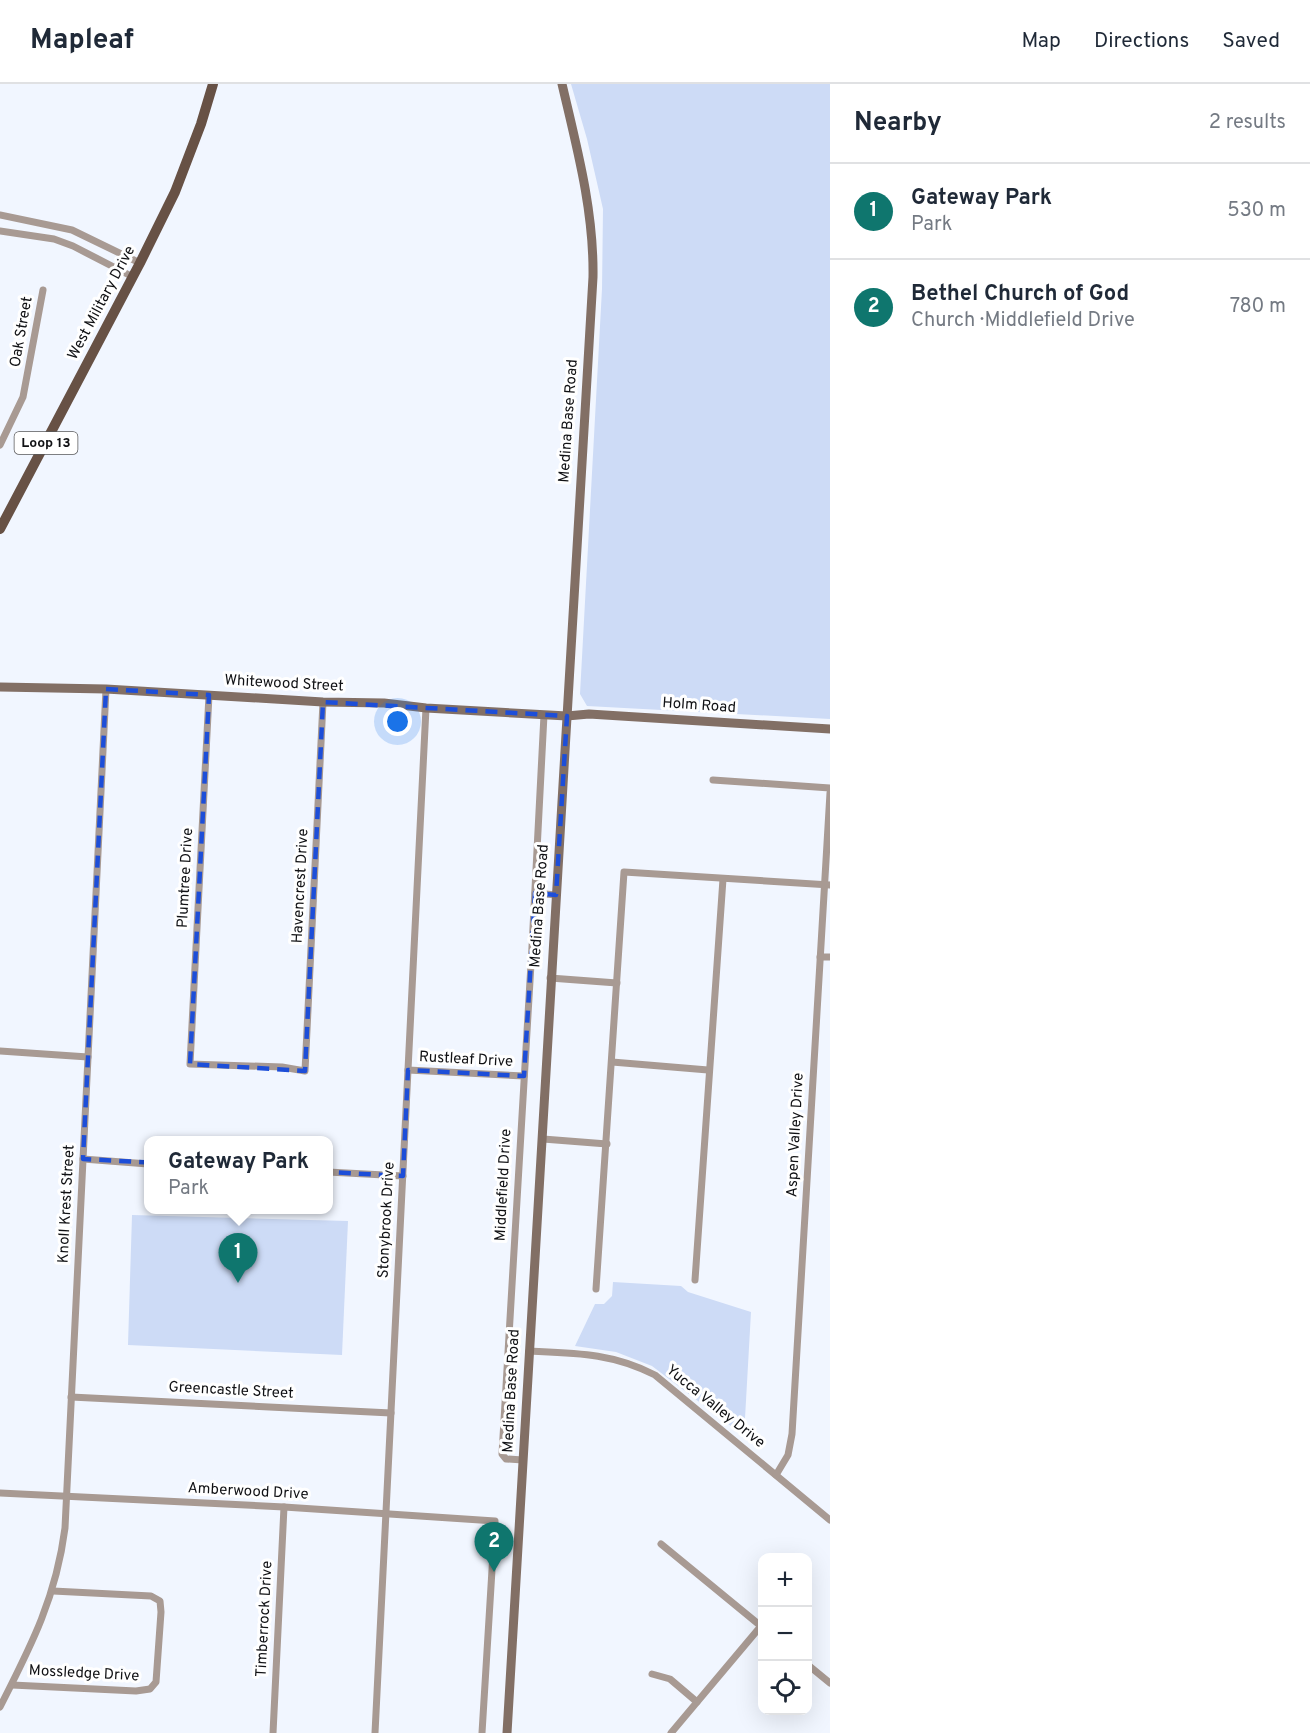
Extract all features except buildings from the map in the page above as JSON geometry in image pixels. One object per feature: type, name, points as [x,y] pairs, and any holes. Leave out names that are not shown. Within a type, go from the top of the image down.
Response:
[{"type":"main road","name":"West Military Drive","points":[[0,529],[141,263],[175,192],[201,124],[213,84]]},
{"type":"street","name":"Medina Base Road","points":[[507,1733],[593,262],[589,206],[562,84]]},
{"type":"street","points":[[0,215],[72,230],[141,263]]},
{"type":"street","points":[[21,234],[24,220]]},
{"type":"street","points":[[0,231],[54,239],[133,276]]},
{"type":"street","name":"Oak Street","points":[[0,445],[23,397],[43,290]]},
{"type":"street","name":"Whitewood Street","points":[[0,687],[106,689],[323,702],[384,703],[426,708],[567,716]]},
{"type":"street","name":"Knoll Krest Street","points":[[0,1707],[42,1621],[53,1591],[62,1551],[67,1496],[106,689]]},
{"type":"street","name":"Plumtree Drive","points":[[209,695],[190,1064],[282,1067],[305,1071]]},
{"type":"street","name":"Havencrest Drive","points":[[305,1071],[323,702]]},
{"type":"street","name":"Stonybrook Drive","points":[[375,1733],[426,708]]},
{"type":"street","name":"Holm Road","points":[[567,716],[589,714],[830,729]]},
{"type":"street","name":"Middlefield Drive","points":[[523,1460],[506,1459],[502,1454],[544,715]]},
{"type":"street","points":[[713,780],[830,788]]},
{"type":"street","name":"Aspen Valley Drive","points":[[776,1474],[788,1455],[792,1434],[820,957],[827,885],[830,793]]},
{"type":"street","points":[[596,1289],[624,872],[827,885]]},
{"type":"street","points":[[695,1280],[723,879]]},
{"type":"street","points":[[535,893],[556,895]]},
{"type":"street","points":[[820,957],[830,957]]},
{"type":"street","points":[[550,978],[617,983]]},
{"type":"street","points":[[0,1051],[88,1057]]},
{"type":"street","points":[[612,1062],[708,1070]]},
{"type":"street","name":"Rustleaf Drive","points":[[408,1070],[524,1077]]},
{"type":"street","points":[[543,1139],[607,1144]]},
{"type":"street","points":[[83,1159],[144,1164]]},
{"type":"street","points":[[333,1172],[403,1176]]},
{"type":"street","name":"Yucca Valley Drive","points":[[529,1351],[603,1356],[655,1375],[830,1520]]},
{"type":"street","name":"Greencastle Street","points":[[71,1397],[391,1413]]},
{"type":"street","name":"Amberwood Drive","points":[[0,1493],[284,1507],[495,1521],[482,1733]]},
{"type":"street","name":"Timberrock Drive","points":[[273,1733],[284,1507]]},
{"type":"street","points":[[661,1544],[758,1623]]},
{"type":"street","name":"Mossledge Drive","points":[[12,1684],[145,1691],[153,1687],[158,1677],[160,1601],[151,1596],[53,1591]]},
{"type":"street","points":[[671,1733],[758,1631]]},
{"type":"street","points":[[812,1669],[830,1683]]},
{"type":"street","points":[[652,1674],[670,1679],[697,1702]]},
{"type":"highlighted area","points":[[106,689],[209,695],[190,1064],[305,1071],[323,702],[567,716],[556,895],[535,893],[524,1076],[408,1070],[403,1176],[83,1159]]},
{"type":"shaded area","points":[[571,84],[830,84],[830,719],[587,706],[580,694],[602,289],[603,209],[587,139]]},
{"type":"shaded area","points":[[132,1215],[348,1221],[342,1355],[128,1345]]},
{"type":"shaded area","points":[[613,1282],[681,1286],[688,1292],[751,1312],[744,1436],[652,1366],[616,1352],[575,1346],[595,1304],[604,1304],[612,1296]]},
{"type":"place","name":"Gateway Park","points":[[238,1283]]},
{"type":"place","name":"Bethel Church of God","points":[[494,1572]]}]
